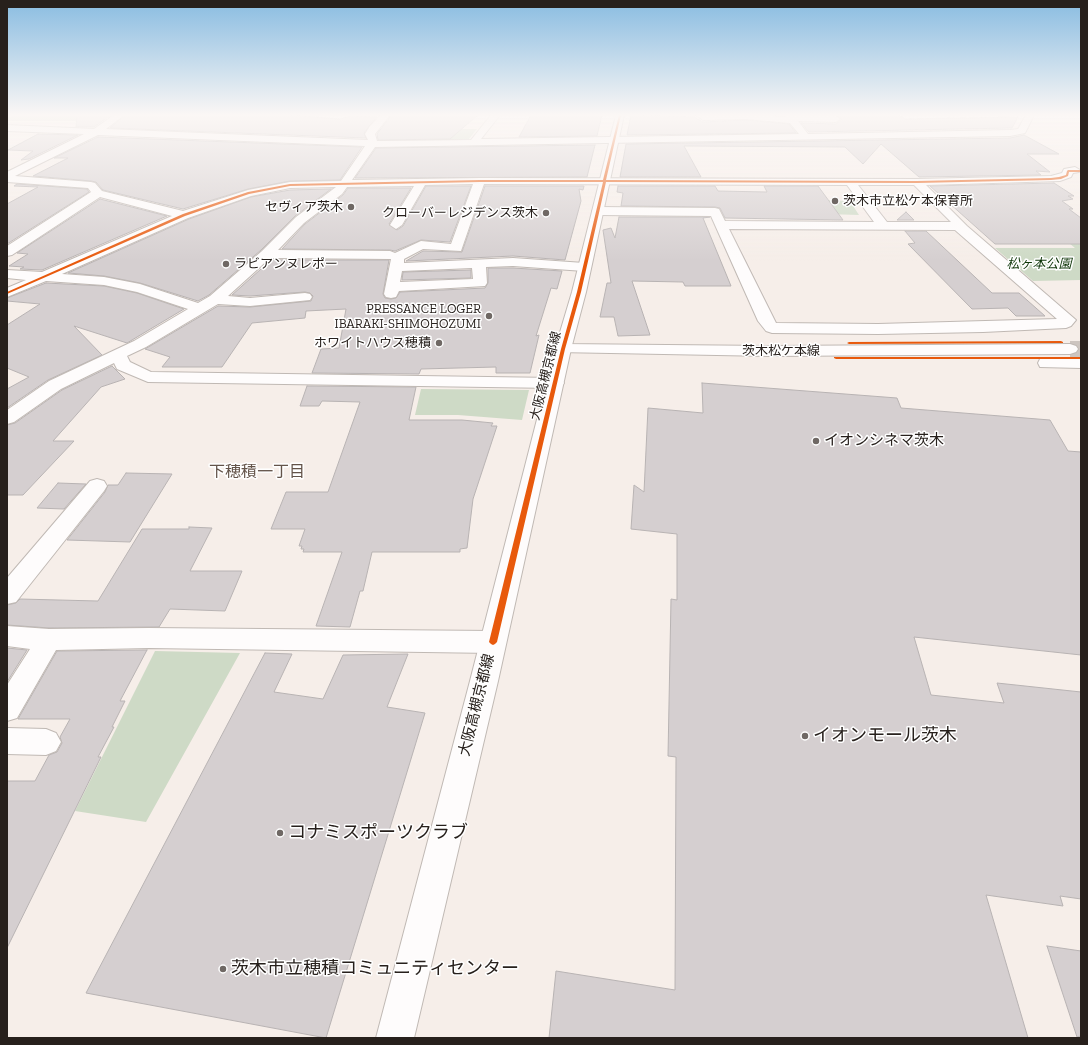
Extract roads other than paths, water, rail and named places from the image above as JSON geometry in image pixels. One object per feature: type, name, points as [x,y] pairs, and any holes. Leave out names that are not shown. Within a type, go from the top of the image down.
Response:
[{"type":"street","points":[[7,176],[32,164]]},
{"type":"street","points":[[7,418],[55,385],[140,344],[215,299],[267,254],[300,220],[338,192],[357,164]]},
{"type":"street","name":"大阪高槻京都線","points":[[395,1038],[493,642],[563,349],[579,292],[608,164]]},
{"type":"street","points":[[7,293],[42,276],[184,216],[242,195],[268,188],[290,185],[480,181],[917,182],[1060,178],[1067,175],[1068,171],[1076,170]]},
{"type":"street","points":[[7,179],[91,185],[98,193],[184,216]]},
{"type":"street","points":[[479,263],[480,283],[392,290],[393,261],[398,257],[421,246],[456,248],[480,181]]},
{"type":"street","points":[[396,225],[422,182]]},
{"type":"street","points":[[850,182],[883,225]]},
{"type":"street","points":[[917,182],[961,225],[957,226]]},
{"type":"street","points":[[7,252],[98,193]]},
{"type":"street","points":[[598,211],[715,212],[766,321],[772,328],[893,329],[1066,323],[1068,320],[962,228],[957,226],[722,225]]},
{"type":"street","points":[[267,254],[393,261],[479,263],[513,262],[584,267]]},
{"type":"street","points":[[7,274],[104,281],[140,288],[200,308]]},
{"type":"street","points":[[215,299],[250,302],[305,297]]},
{"type":"street","points":[[700,351],[742,345],[845,338],[1075,333]]},
{"type":"street","name":"茨木松ケ本線","points":[[563,349],[700,351],[1070,349]]},
{"type":"street","points":[[770,351],[809,360],[862,365],[1081,363]]},
{"type":"street","points":[[118,354],[124,365],[148,377],[555,383]]},
{"type":"street","points":[[7,595],[97,486]]},
{"type":"street","points":[[7,636],[49,640],[149,638],[493,642]]},
{"type":"street","points":[[7,709],[49,640]]},
{"type":"street","points":[[7,741],[46,742]]},
{"type":"tunnel","points":[[1070,349],[1081,349]]},
{"type":"place","name":"茨木市立松ケ本保育所","points":[[835,201]]},
{"type":"place","name":"セヴィア茨木","points":[[351,207]]},
{"type":"place","name":"クローバーレジデンス茨木","points":[[546,213]]},
{"type":"place","name":"ラビアンヌレポー","points":[[226,264]]},
{"type":"place","name":"PRESSANCE LOGER IBARAKI-SHIMOHOZUMI","points":[[489,316]]},
{"type":"place","name":"ホワイトハウス穂積","points":[[439,343]]},
{"type":"place","name":"イオンシネマ茨木","points":[[816,441]]},
{"type":"place","name":"イオンモール茨木","points":[[805,736]]},
{"type":"place","name":"コナミスポーツクラブ","points":[[280,833]]},
{"type":"place","name":"茨木市立穂積コミュニティセンター","points":[[223,969]]},
{"type":"district","name":"下穂積一丁目","points":[[257,472]]},
{"type":"park label","name":"松ヶ本公園","points":[[1039,264]]}]
